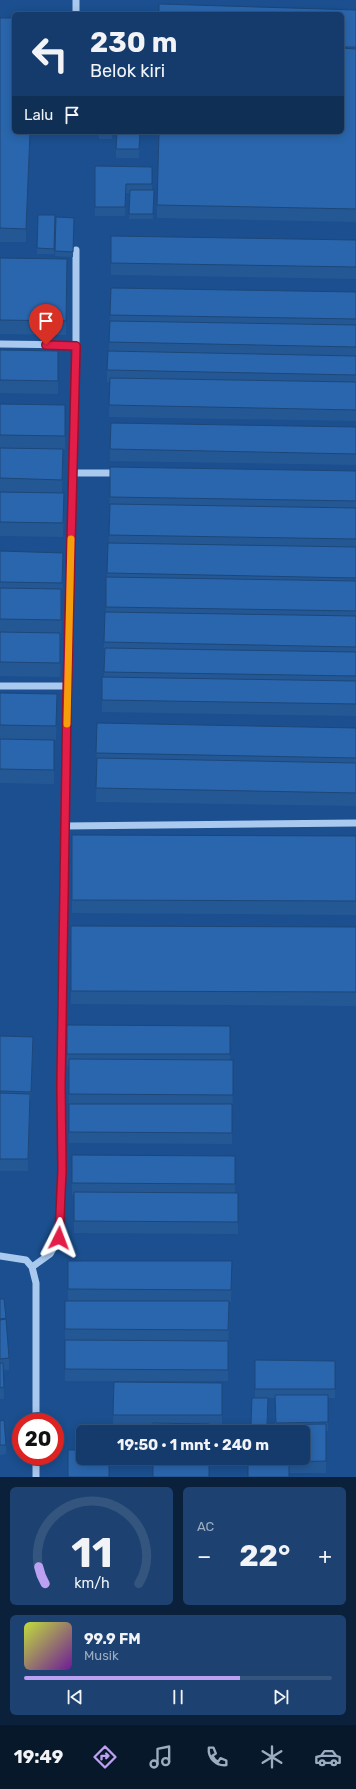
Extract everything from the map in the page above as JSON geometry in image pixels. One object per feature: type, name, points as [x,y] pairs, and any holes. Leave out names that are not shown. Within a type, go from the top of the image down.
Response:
[{"type":"street","points":[[76,0],[76,12]]},
{"type":"street","points":[[32,1267],[50,1254],[59,1238],[62,1170],[61,1085],[67,686],[76,346],[76,250]]},
{"type":"street","points":[[0,344],[76,346]]},
{"type":"street","points":[[73,473],[128,473]]},
{"type":"street","points":[[0,686],[67,686]]},
{"type":"street","points":[[65,826],[356,823]]},
{"type":"street","points":[[0,1256],[26,1260],[32,1267],[36,1283],[36,1413]]},
{"type":"street","points":[[36,1465],[36,1477]]},
{"type":"building","points":[[159,4],[356,10],[356,47],[344,47],[344,12],[159,12]]},
{"type":"building","points":[[0,18],[12,18],[12,134],[30,134],[26,229],[0,228]]},
{"type":"building","points":[[344,48],[356,49],[356,209],[157,205],[159,134],[344,134]]},
{"type":"building","points":[[117,134],[140,134],[139,149],[116,149]]},
{"type":"building","points":[[95,166],[152,167],[152,184],[126,184],[125,207],[95,207]]},
{"type":"building","points":[[130,190],[154,190],[153,214],[129,214]]},
{"type":"building","points":[[38,215],[55,215],[54,249],[37,248]]},
{"type":"building","points":[[56,217],[74,218],[73,252],[55,251]]},
{"type":"building","points":[[111,236],[356,240],[356,267],[111,263]]},
{"type":"building","points":[[0,258],[67,259],[66,321],[0,320]]},
{"type":"building","points":[[111,288],[356,292],[356,319],[110,315]]},
{"type":"building","points":[[110,321],[356,325],[356,347],[109,342]]},
{"type":"building","points":[[0,350],[58,351],[58,381],[0,380]]},
{"type":"building","points":[[108,351],[356,356],[356,375],[107,370]]},
{"type":"building","points":[[110,378],[356,382],[356,410],[109,405]]},
{"type":"building","points":[[0,404],[65,405],[65,436],[0,435]]},
{"type":"building","points":[[111,423],[356,427],[356,454],[110,449]]},
{"type":"building","points":[[0,448],[63,449],[62,480],[0,478]]},
{"type":"building","points":[[110,467],[356,471],[356,501],[110,497]]},
{"type":"building","points":[[0,492],[64,493],[63,523],[0,522]]},
{"type":"building","points":[[110,504],[356,508],[356,539],[109,535]]},
{"type":"building","points":[[108,543],[356,547],[356,578],[107,573]]},
{"type":"building","points":[[0,551],[63,553],[62,583],[0,582]]},
{"type":"building","points":[[106,577],[356,581],[356,611],[106,607]]},
{"type":"building","points":[[0,588],[61,589],[61,620],[0,619]]},
{"type":"building","points":[[105,612],[356,616],[356,647],[104,642]]},
{"type":"building","points":[[0,632],[60,633],[60,663],[0,662]]},
{"type":"building","points":[[105,648],[356,652],[356,676],[104,672]]},
{"type":"building","points":[[102,677],[356,681],[356,704],[102,700]]},
{"type":"building","points":[[0,693],[57,694],[56,726],[0,725]]},
{"type":"building","points":[[97,723],[356,728],[356,758],[96,753]]},
{"type":"building","points":[[0,739],[54,740],[54,770],[0,769]]},
{"type":"building","points":[[97,758],[356,763],[356,793],[96,788]]},
{"type":"building","points":[[72,835],[356,836],[356,901],[72,900]]},
{"type":"building","points":[[71,926],[356,927],[356,992],[71,991]]},
{"type":"building","points":[[67,1025],[230,1026],[230,1054],[67,1054]]},
{"type":"building","points":[[0,1036],[33,1037],[31,1092],[0,1091]]},
{"type":"building","points":[[69,1059],[233,1060],[233,1095],[69,1094]]},
{"type":"building","points":[[0,1093],[30,1094],[28,1159],[0,1159]]},
{"type":"building","points":[[69,1104],[232,1104],[232,1133],[69,1132]]},
{"type":"building","points":[[72,1155],[235,1156],[235,1184],[72,1183]]},
{"type":"building","points":[[74,1192],[238,1193],[238,1222],[74,1221]]},
{"type":"building","points":[[68,1261],[232,1261],[231,1290],[68,1289]]},
{"type":"building","points":[[0,1299],[4,1299],[6,1318],[0,1319]]},
{"type":"building","points":[[65,1301],[229,1301],[228,1330],[65,1329]]},
{"type":"building","points":[[6,1319],[9,1358],[0,1359],[0,1320]]},
{"type":"building","points":[[65,1340],[228,1341],[228,1370],[65,1369]]},
{"type":"building","points":[[255,1360],[335,1361],[335,1389],[255,1389]]},
{"type":"building","points":[[0,1363],[3,1363],[4,1387],[0,1388]]},
{"type":"building","points":[[114,1382],[222,1383],[222,1415],[113,1415]]},
{"type":"building","points":[[275,1395],[328,1395],[328,1422],[276,1423]]},
{"type":"building","points":[[252,1398],[268,1398],[267,1425],[251,1425]]},
{"type":"building","points":[[4,1420],[6,1445],[0,1445],[0,1421]]},
{"type":"building","points":[[153,1423],[209,1424],[209,1425],[153,1425]]},
{"type":"building","points":[[326,1424],[326,1461],[310,1461],[310,1425],[248,1425]]},
{"type":"building","points":[[68,1450],[76,1450],[76,1465],[109,1465],[109,1477],[68,1477]]},
{"type":"building","points":[[153,1465],[209,1465],[209,1477],[153,1477]]},
{"type":"building","points":[[248,1465],[289,1465],[289,1477],[248,1477]]},
{"type":"slow traffic","points":[[67,724],[71,539]]},
{"type":"route","points":[[46,345],[76,346],[67,701],[61,1085],[62,1170],[59,1238]]}]
